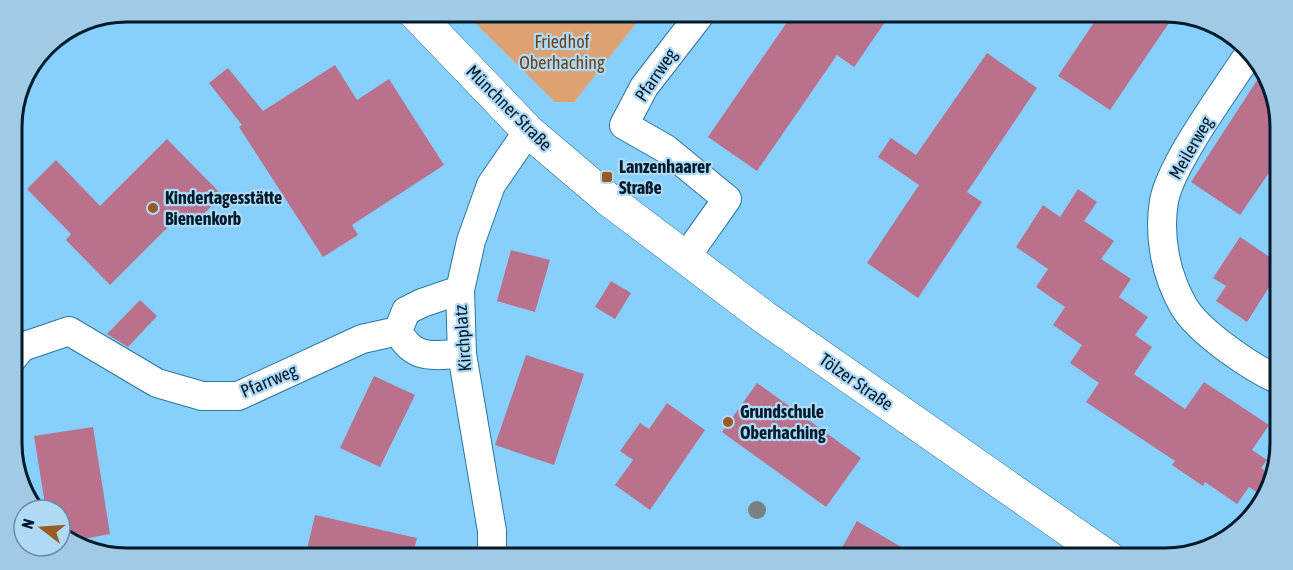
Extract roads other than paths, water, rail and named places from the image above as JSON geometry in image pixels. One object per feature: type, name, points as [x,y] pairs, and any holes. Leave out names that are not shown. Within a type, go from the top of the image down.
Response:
[{"type":"main road","name":"Münchner Straße","points":[[424,22],[528,131],[608,199]]},
{"type":"main road","name":"Tölzer Straße","points":[[608,199],[764,317],[1093,547]]},
{"type":"street","name":"Pfarrweg","points":[[686,257],[727,199],[666,148],[624,125],[644,87],[694,22]]},
{"type":"street","name":"Meilerweg","points":[[1245,59],[1178,165],[1164,200],[1163,236],[1168,271],[1185,309],[1216,338],[1258,370],[1270,376]]},
{"type":"street","name":"Kirchplatz","points":[[492,548],[492,531],[462,354],[460,290],[471,241],[491,185],[528,131]]},
{"type":"street","points":[[460,290],[406,311],[398,332],[407,348],[425,355],[462,354]]},
{"type":"street","name":"Pfarrweg","points":[[22,347],[69,331],[158,383],[202,396],[238,396],[362,339],[398,332]]},
{"type":"place","name":"Lanzenhaarer Straße","points":[[607,177]]},
{"type":"place","name":"Kindertagesstätte Bienenkorb","points":[[153,208]]},
{"type":"place","name":"Grundschule Oberhaching","points":[[728,422]]},
{"type":"park label","name":"Friedhof Oberhaching","points":[[562,52]]}]
